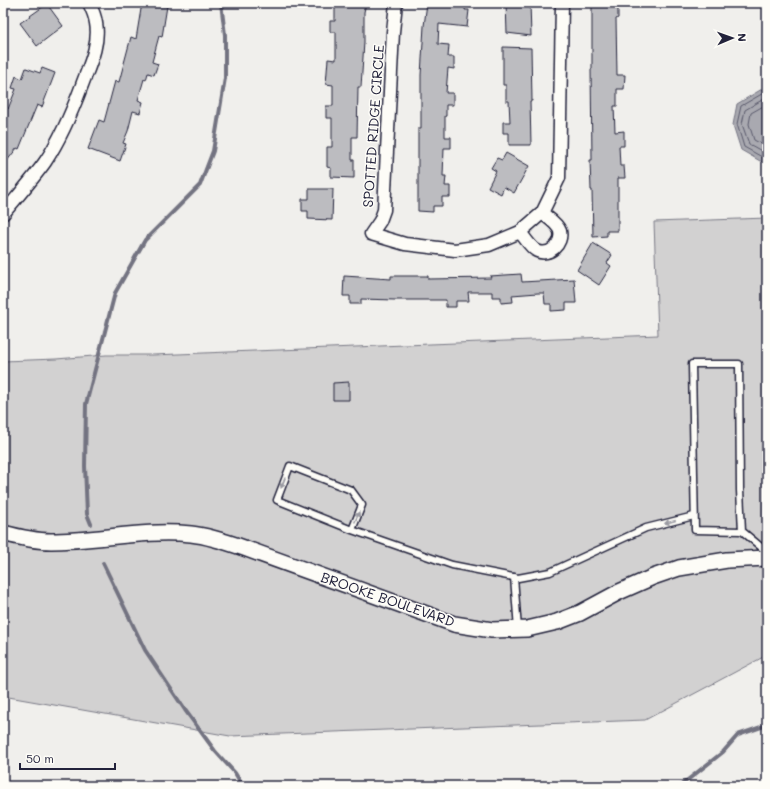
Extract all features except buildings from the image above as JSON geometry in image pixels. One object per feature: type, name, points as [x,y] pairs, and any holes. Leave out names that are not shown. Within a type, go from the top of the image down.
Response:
[{"type":"street","points":[[3,214],[44,162],[57,142],[74,106],[94,51],[96,24],[89,3]]},
{"type":"street","name":"SPOTTED RIDGE CIRCLE","points":[[396,3],[384,210],[380,221],[371,234],[405,244],[455,250],[489,245],[520,232],[542,213],[559,178],[562,3]]},
{"type":"street","points":[[520,232],[535,250],[541,253],[554,250],[558,245],[560,232],[557,226],[542,213]]},
{"type":"street","name":"BROOKE BOULEVARD","points":[[3,533],[50,542],[163,533],[192,534],[217,539],[244,548],[454,624],[492,630],[527,629],[557,622],[580,613],[619,592],[653,577],[679,568],[727,560],[767,558]]},
{"type":"lane","points":[[742,531],[740,490],[739,364],[692,364],[695,530],[742,531],[767,552]]},
{"type":"lane","points":[[352,530],[362,505],[351,490],[290,466],[277,500],[352,530],[452,565],[518,578],[550,572],[646,528],[694,516]]},
{"type":"lane","points":[[514,577],[518,629]]},
{"type":"shaded area","points":[[767,218],[767,655],[645,720],[230,736],[3,696],[3,361],[106,355],[153,355],[658,335],[654,222]]},
{"type":"water","points":[[767,86],[767,163],[760,161],[741,150],[733,125],[737,104]]},
{"type":"waterway","points":[[91,524],[87,514],[85,466],[86,404],[115,293],[145,240],[200,185],[213,151],[225,78],[225,35],[221,3]]},
{"type":"waterway","points":[[103,563],[145,650],[185,710],[215,751],[235,773],[241,783]]},
{"type":"waterway","points":[[680,786],[723,752],[738,735],[767,725]]},
{"type":"waterway","points":[[229,786],[241,783],[252,786]]}]
